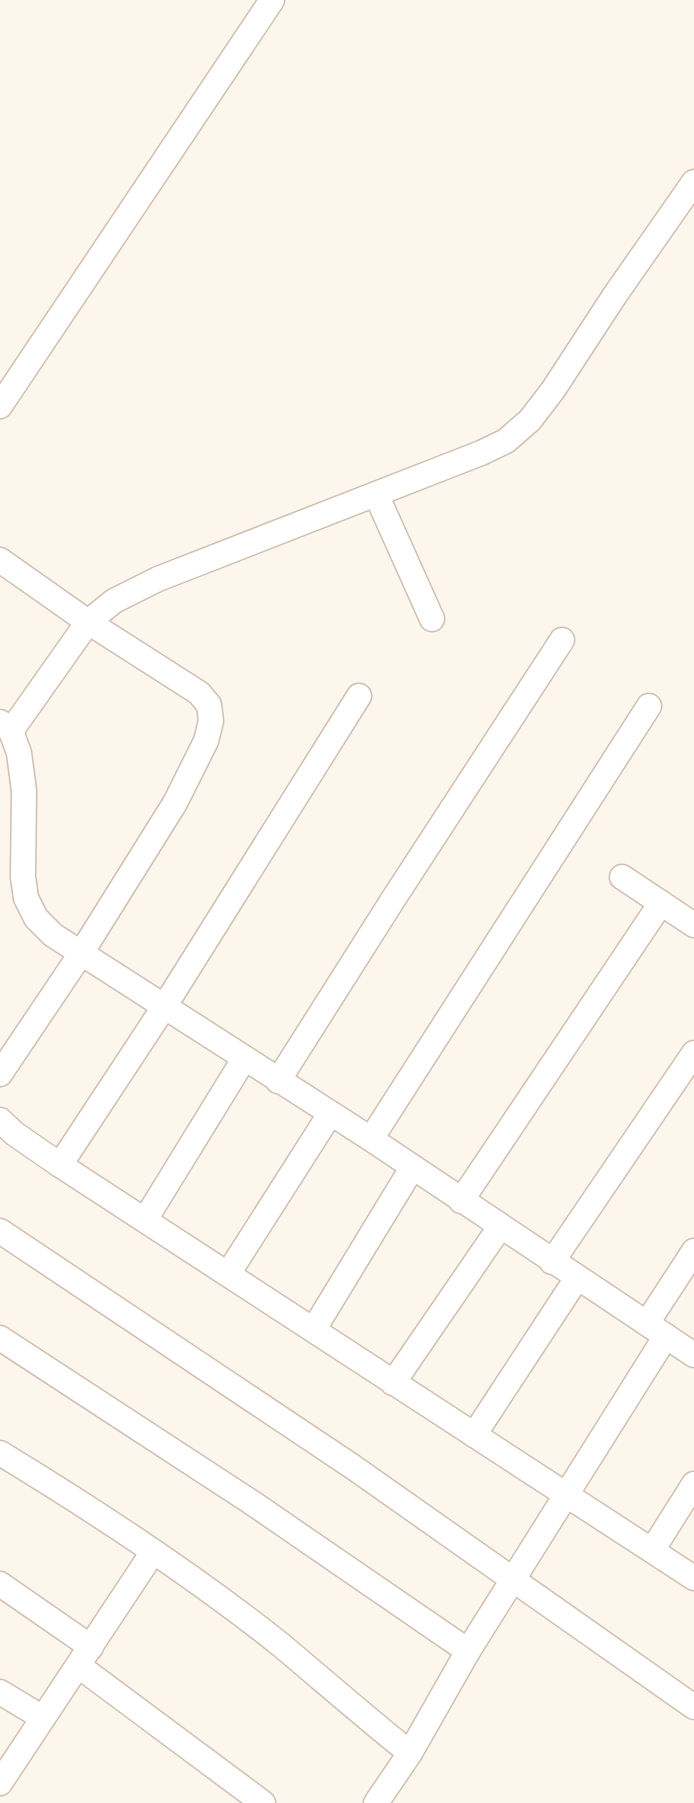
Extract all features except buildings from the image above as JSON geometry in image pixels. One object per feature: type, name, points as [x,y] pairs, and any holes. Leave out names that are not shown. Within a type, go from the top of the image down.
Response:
[{"type":"street","points":[[0,406],[272,0]]},
{"type":"street","points":[[694,182],[615,295],[553,390],[530,420],[506,441],[481,453],[158,579],[114,600],[88,622],[5,727],[19,753],[24,791],[23,877],[26,898],[36,918],[53,935],[80,955],[370,1139],[694,1355]]},
{"type":"street","points":[[376,494],[432,619]]},
{"type":"street","points":[[0,560],[88,622],[199,693],[209,705],[211,721],[206,741],[175,803],[80,955],[0,1074]]},
{"type":"street","points":[[278,1081],[400,888],[562,640]]},
{"type":"street","points":[[60,1165],[164,1007],[359,696]]},
{"type":"street","points":[[370,1139],[649,706]]},
{"type":"street","points":[[622,877],[694,925]]},
{"type":"street","points":[[461,1201],[661,903]]},
{"type":"street","points":[[552,1262],[694,1053]]},
{"type":"street","points":[[145,1220],[244,1059]]},
{"type":"street","points":[[228,1274],[330,1114]]},
{"type":"street","points":[[0,1120],[15,1134],[60,1165],[694,1578]]},
{"type":"street","points":[[314,1329],[412,1168]]},
{"type":"street","points":[[393,1383],[500,1227]]},
{"type":"street","points":[[0,1232],[353,1467],[694,1707]]},
{"type":"street","points":[[376,1803],[410,1753],[468,1651],[566,1493],[656,1330],[694,1251]]},
{"type":"street","points":[[474,1436],[577,1278]]},
{"type":"street","points":[[0,1338],[251,1502],[468,1651]]},
{"type":"street","points":[[0,1453],[78,1500],[153,1552],[281,1646],[410,1753]]},
{"type":"street","points":[[653,1550],[694,1484]]},
{"type":"street","points":[[0,1782],[153,1552]]},
{"type":"street","points":[[0,1584],[263,1803]]},
{"type":"street","points":[[0,1692],[43,1718]]}]
